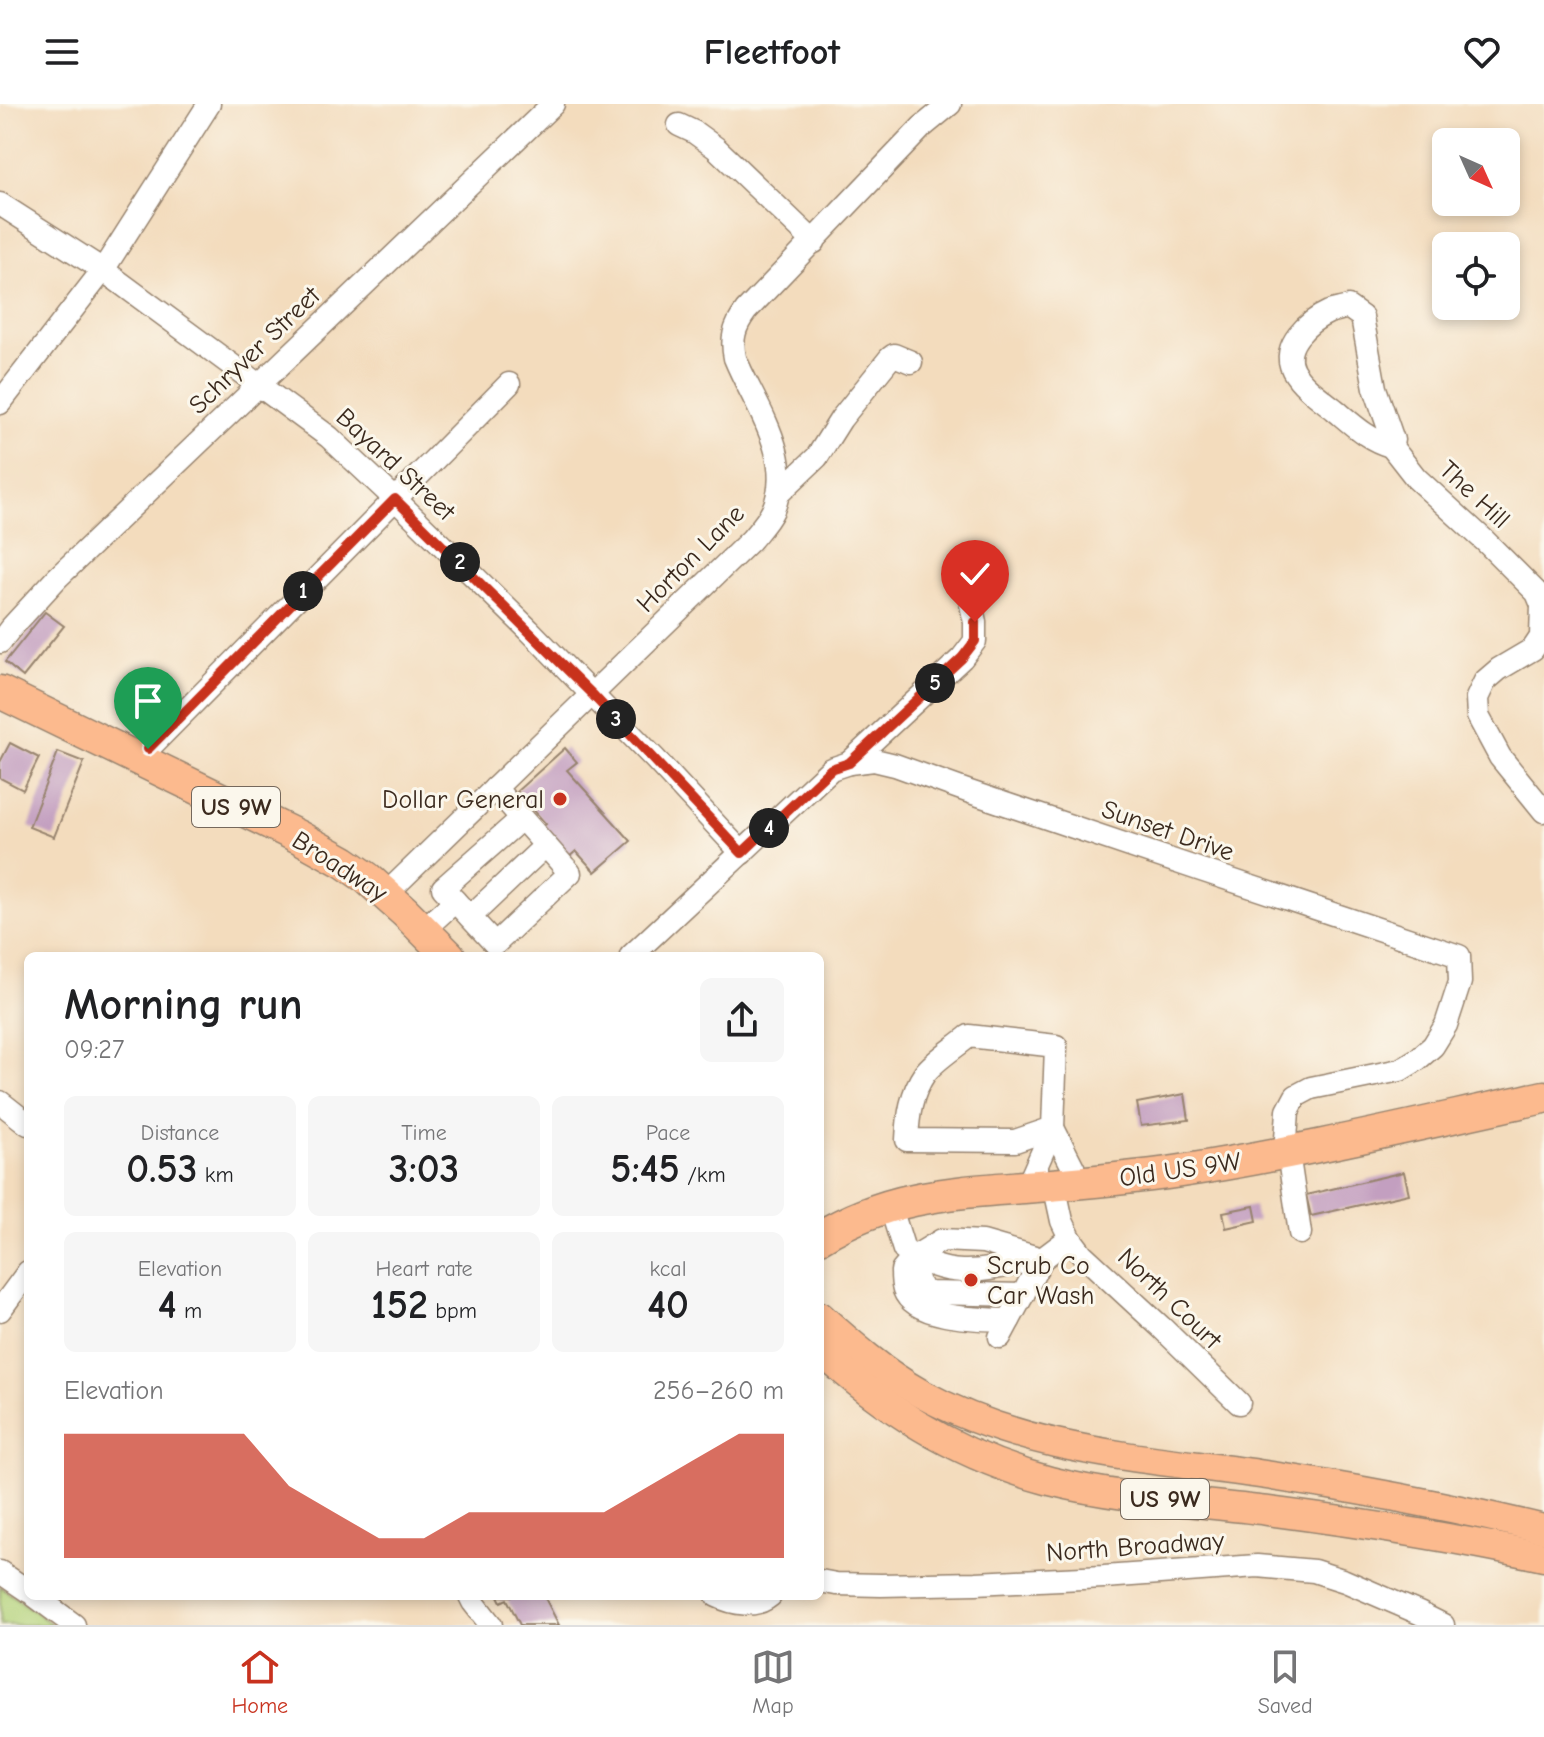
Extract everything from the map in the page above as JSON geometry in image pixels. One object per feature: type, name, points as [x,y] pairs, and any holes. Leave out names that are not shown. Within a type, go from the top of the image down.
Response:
[{"type":"highway","name":"Broadway","points":[[0,692],[299,837],[344,862],[386,894],[445,952]]},
{"type":"highway","name":"Old US 9W","points":[[824,1235],[890,1205],[927,1196],[1177,1171],[1287,1152],[1544,1097]]},
{"type":"main road","name":"US 9W","points":[[824,1320],[870,1360],[919,1392],[966,1416],[1024,1436],[1098,1452],[1358,1490],[1544,1529]]},
{"type":"main road","name":"US 9W","points":[[824,1353],[872,1395],[941,1438],[977,1456],[1052,1481],[1134,1495],[1390,1528],[1544,1557]]},
{"type":"street","points":[[0,403],[103,270],[209,104]]},
{"type":"street","name":"Schryver Street","points":[[0,642],[57,578],[553,104]]},
{"type":"street","name":"Horton Lane","points":[[386,894],[765,523],[773,511],[780,477],[775,447],[735,358],[733,334],[737,323],[922,127],[950,104]]},
{"type":"street","points":[[679,125],[716,148],[814,242]]},
{"type":"street","name":"Bayard Street","points":[[0,204],[103,270],[329,437],[592,694],[742,853]]},
{"type":"street","name":"The Hill","points":[[1391,446],[1393,440],[1375,388],[1362,317],[1348,307],[1328,313],[1308,326],[1295,341],[1289,358],[1293,371],[1310,390],[1364,434],[1391,446],[1416,478],[1537,593],[1542,605],[1541,637],[1533,649],[1485,681],[1477,698],[1478,716],[1500,757],[1544,811]]},
{"type":"street","points":[[778,494],[817,457],[841,419],[890,358],[894,355],[911,362]]},
{"type":"street","points":[[141,761],[148,749],[509,384]]},
{"type":"street","points":[[635,952],[831,769],[849,763],[962,658],[975,641],[975,622],[966,582]]},
{"type":"street","name":"Sunset Drive","points":[[849,763],[874,760],[895,765],[1459,956],[1460,982],[1446,1025],[1433,1046],[1400,1070],[1311,1088],[1296,1096],[1288,1111],[1285,1130],[1287,1152]]},
{"type":"street","points":[[456,902],[495,944],[570,873],[495,788]]},
{"type":"street","points":[[456,902],[521,819]]},
{"type":"street","points":[[423,930],[456,902],[545,846]]},
{"type":"street","points":[[1053,1128],[1015,1141],[907,1140],[908,1113],[926,1072],[969,1036],[1056,1046],[1054,1184]]},
{"type":"street","points":[[0,1102],[24,1121]]},
{"type":"street","name":"North Court","points":[[1053,1128],[1054,1184],[1059,1210],[1070,1238],[1082,1254],[1239,1403]]},
{"type":"street","points":[[1287,1152],[1300,1233]]},
{"type":"street","points":[[890,1205],[904,1250],[940,1270],[980,1271],[1042,1259]]},
{"type":"street","points":[[914,1257],[918,1285],[922,1290],[1012,1314],[1042,1259],[1070,1238]]},
{"type":"street","points":[[914,1257],[942,1240],[951,1240],[983,1242],[1042,1259]]},
{"type":"street","points":[[0,1310],[24,1277]]},
{"type":"street","name":"North Broadway","points":[[824,1582],[881,1585],[976,1583],[1257,1566],[1314,1571],[1345,1581],[1443,1625]]},
{"type":"street","points":[[0,1572],[24,1588]]},
{"type":"street","points":[[40,1600],[74,1625]]},
{"type":"street","points":[[473,1600],[491,1625]]},
{"type":"street","points":[[728,1600],[758,1603],[763,1600]]},
{"type":"green space","points":[[0,1586],[53,1625],[0,1625]]},
{"type":"building","points":[[45,612],[64,626],[23,677],[5,662]]},
{"type":"building","points":[[10,743],[39,758],[23,790],[0,778],[0,762]]},
{"type":"building","points":[[565,748],[577,762],[567,770],[631,841],[595,872],[576,851],[568,858],[541,828],[546,824],[517,791]]},
{"type":"building","points":[[58,752],[84,762],[54,837],[29,827]]},
{"type":"building","points":[[1185,1094],[1189,1120],[1141,1126],[1137,1103]]},
{"type":"building","points":[[1404,1172],[1409,1194],[1311,1216],[1306,1195]]},
{"type":"building","points":[[1254,1206],[1257,1221],[1226,1228],[1223,1212]]},
{"type":"building","points":[[508,1600],[546,1600],[559,1625],[520,1625]]},
{"type":"place","name":"Dollar General","points":[[560,799]]},
{"type":"place","name":"Scrub Co Car Wash","points":[[971,1280]]},
{"type":"route","points":[[148,749],[395,499],[592,694],[742,853],[831,769],[849,763],[962,658],[975,641],[975,622]]}]
